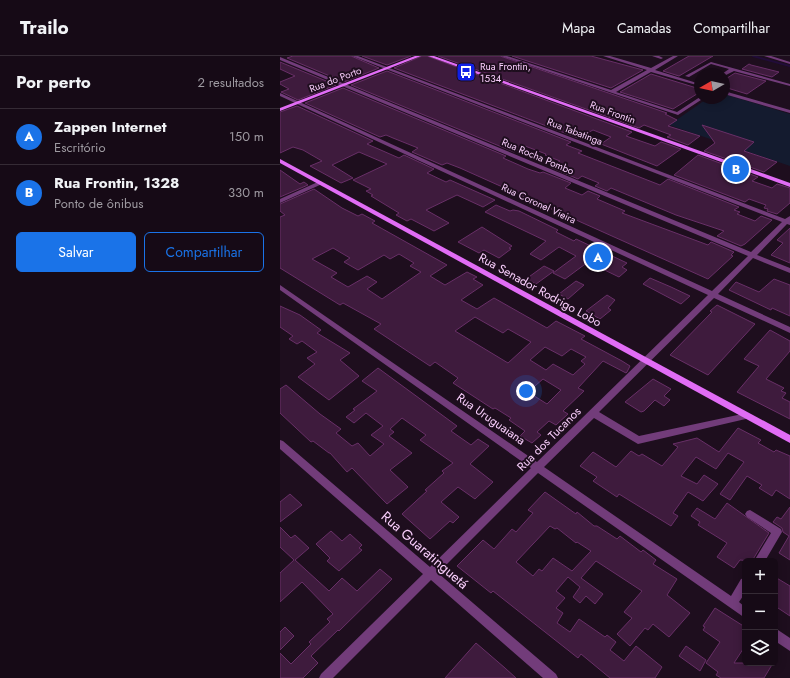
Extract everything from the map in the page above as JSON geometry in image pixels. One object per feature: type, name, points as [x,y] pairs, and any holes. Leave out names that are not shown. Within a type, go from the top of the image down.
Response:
[{"type":"street","name":"Rua Tabatinga","points":[[354,56],[789,221]]},
{"type":"street","name":"Rua do Porto","points":[[280,110],[419,56]]},
{"type":"street","name":"Rua Frontin","points":[[430,56],[790,184]]},
{"type":"street","points":[[507,56],[678,114],[694,103]]},
{"type":"street","points":[[604,56],[694,83]]},
{"type":"street","points":[[654,56],[661,58]]},
{"type":"street","points":[[612,92],[676,56]]},
{"type":"street","points":[[766,56],[790,63]]},
{"type":"street","name":"Rua Rocha Pombo","points":[[280,58],[790,270]]},
{"type":"street","points":[[687,76],[711,63],[790,85]]},
{"type":"street","name":"Rua Coronel Vieira","points":[[280,94],[790,330]]},
{"type":"street","points":[[730,94],[790,112]]},
{"type":"street","name":"Rua Senador Rodrigo Lobo","points":[[280,161],[790,439]]},
{"type":"street","points":[[280,201],[320,183]]},
{"type":"street","name":"Rua dos Tucanos","points":[[325,678],[752,255],[789,221]]},
{"type":"street","name":"Rua Uruguaiana","points":[[280,287],[742,611]]},
{"type":"street","points":[[593,413],[638,440],[747,416]]},
{"type":"street","name":"Rua Guaratinguetá","points":[[280,444],[552,678]]},
{"type":"street","points":[[750,514],[777,532],[761,558]]},
{"type":"street","points":[[732,604],[742,588]]},
{"type":"street","points":[[778,636],[790,645]]},
{"type":"shaded area","points":[[730,96],[790,114],[790,166],[669,125],[699,104],[730,104]]},
{"type":"building","points":[[293,56],[351,56],[379,68],[344,82],[287,58]]},
{"type":"building","points":[[362,56],[411,56],[387,65]]},
{"type":"building","points":[[422,56],[427,56],[632,132],[626,136],[655,146],[661,142],[681,149],[657,166],[601,144],[611,137],[593,130],[578,138],[394,68]]},
{"type":"building","points":[[438,56],[500,56],[667,113],[665,114],[677,120],[668,126],[700,136],[688,145],[667,137],[671,135],[644,125],[639,128]]},
{"type":"building","points":[[512,56],[591,56],[643,70],[611,88]]},
{"type":"building","points":[[689,56],[713,56],[679,76],[663,71]]},
{"type":"building","points":[[280,62],[336,85],[298,100],[281,92],[289,89],[280,84],[280,82],[295,76],[280,69]]},
{"type":"building","points":[[749,64],[779,72],[772,77],[742,69]]},
{"type":"building","points":[[387,71],[571,142],[566,145],[582,151],[578,153],[660,185],[668,179],[739,207],[734,210],[740,212],[737,214],[755,221],[761,216],[772,220],[741,246],[717,236],[724,231],[676,215],[611,188],[607,191],[595,186],[599,183],[582,176],[578,179],[550,167],[560,161],[545,155],[546,154],[525,146],[514,152],[351,85]]},
{"type":"building","points":[[735,73],[766,81],[747,94],[730,89],[730,76]]},
{"type":"building","points":[[651,74],[694,87],[694,96],[673,109],[620,92]]},
{"type":"building","points":[[343,88],[506,156],[503,158],[528,169],[540,173],[543,172],[571,183],[565,188],[582,195],[588,191],[600,196],[597,199],[625,211],[622,213],[708,245],[711,242],[734,252],[731,255],[733,256],[708,279],[460,168],[447,163],[442,165],[412,152],[418,148],[386,135],[380,137],[305,103]]},
{"type":"building","points":[[297,106],[373,141],[367,144],[399,158],[404,155],[434,169],[427,173],[446,182],[450,180],[495,200],[483,207],[457,195],[426,210],[449,223],[434,231],[411,219],[407,221],[396,215],[399,213],[371,196],[373,195],[366,191],[371,189],[353,180],[387,164],[359,152],[332,165],[353,178],[341,183],[310,166],[322,161],[303,150],[293,147],[280,153],[280,112]]},
{"type":"building","points":[[702,125],[754,142],[744,151],[777,162],[764,172],[704,151],[715,143]]},
{"type":"building","points":[[698,155],[758,177],[752,181],[772,188],[777,184],[790,188],[790,203],[777,214],[767,211],[768,209],[764,208],[766,205],[749,199],[745,202],[674,175]]},
{"type":"building","points":[[280,170],[300,184],[304,182],[308,185],[280,197]]},
{"type":"building","points":[[314,189],[342,208],[358,216],[362,214],[375,221],[372,223],[447,265],[430,276],[445,285],[467,272],[477,277],[473,279],[483,285],[461,300],[477,309],[494,298],[547,328],[556,321],[585,336],[581,339],[630,366],[626,373],[603,361],[578,388],[584,391],[563,411],[568,414],[556,425],[549,421],[537,432],[541,435],[532,443],[520,436],[525,431],[509,420],[511,418],[495,408],[493,409],[453,383],[458,378],[435,362],[430,366],[374,329],[381,324],[343,303],[340,305],[280,268],[280,217],[285,215],[280,211],[280,204]],"holes":[[[333,248],[350,258],[344,262],[358,270],[384,255],[390,259],[399,254],[414,263],[410,266],[421,272],[382,299],[367,289],[377,282],[367,276],[348,287],[331,277],[337,273],[312,259]],[[475,317],[503,333],[508,329],[531,342],[508,363],[455,331]],[[545,347],[562,356],[571,349],[586,357],[581,361],[585,364],[573,375],[553,364],[546,370],[530,360]],[[543,379],[561,390],[547,404],[528,392]]]},
{"type":"building","points":[[496,205],[510,211],[519,211],[558,230],[556,232],[574,241],[576,239],[627,263],[622,267],[627,270],[619,277],[588,262],[565,279],[553,273],[576,256],[559,247],[541,260],[530,254],[546,241],[485,212]]},
{"type":"building","points":[[482,227],[512,246],[509,248],[511,249],[499,258],[484,250],[479,253],[458,242]]},
{"type":"building","points":[[790,228],[790,263],[771,255],[783,243],[777,240]]},
{"type":"building","points":[[544,266],[554,271],[536,284],[526,279]]},
{"type":"building","points":[[650,278],[690,296],[681,304],[643,284]]},
{"type":"building","points":[[774,279],[790,285],[790,316],[772,308],[771,310],[729,290],[736,282],[759,292]]},
{"type":"building","points":[[576,281],[584,285],[568,299],[559,294]]},
{"type":"building","points":[[607,295],[615,300],[608,308],[611,310],[600,319],[586,311]]},
{"type":"building","points":[[717,305],[755,324],[708,375],[670,355]]},
{"type":"building","points":[[280,306],[300,315],[321,330],[317,333],[350,353],[340,360],[359,376],[329,400],[298,377],[315,364],[307,358],[317,352],[302,341],[297,344],[289,339],[293,336],[280,327]]},
{"type":"building","points":[[770,330],[790,341],[790,351],[766,379],[784,388],[781,391],[786,393],[782,398],[790,402],[790,419],[737,392],[759,366],[744,359]]},
{"type":"building","points":[[378,368],[457,426],[451,431],[471,445],[478,439],[489,446],[470,464],[493,482],[475,499],[458,487],[441,502],[459,517],[453,523],[450,521],[430,539],[402,514],[444,473],[442,471],[453,463],[420,440],[426,435],[402,418],[390,429],[394,432],[389,436],[412,453],[390,470],[408,487],[387,504],[352,468],[347,472],[330,453],[313,441],[311,442],[280,413],[280,389],[286,385],[320,414],[341,429],[336,433],[352,446],[358,443],[370,456],[384,444],[371,435],[383,426],[366,413],[354,423],[346,417],[355,410],[353,409],[377,391],[362,381]]},
{"type":"building","points":[[653,379],[671,389],[664,396],[670,400],[664,406],[655,400],[641,412],[625,402]]},
{"type":"building","points":[[738,428],[761,440],[758,443],[774,452],[776,450],[790,456],[790,499],[776,490],[772,496],[759,488],[762,485],[747,476],[730,500],[720,494],[744,462],[728,453],[716,469],[696,457],[681,476],[697,484],[704,475],[718,484],[703,501],[688,492],[673,513],[678,516],[671,526],[619,494],[617,497],[593,481],[597,477],[580,466],[593,452],[616,467],[631,451],[639,456],[642,454],[662,466],[678,447],[673,444],[697,438],[719,452]]},
{"type":"building","points":[[545,492],[576,514],[577,512],[594,526],[597,526],[617,539],[620,536],[641,552],[643,550],[656,560],[653,564],[677,579],[667,595],[690,613],[669,637],[653,624],[648,630],[645,628],[630,646],[617,634],[632,618],[624,612],[642,591],[596,561],[581,578],[603,594],[595,604],[586,596],[580,603],[573,597],[580,587],[568,577],[556,591],[565,598],[556,608],[563,613],[557,623],[570,632],[579,619],[605,637],[607,635],[616,642],[610,650],[624,661],[636,646],[662,667],[655,678],[610,678],[581,654],[578,658],[493,591],[491,593],[457,566],[483,540],[494,549],[512,529],[516,532],[533,513],[528,510]],"holes":[[[550,526],[555,529],[557,528],[576,543],[577,542],[591,551],[572,571],[553,558],[542,571],[539,569],[533,576],[516,562]]]},
{"type":"building","points":[[290,494],[302,505],[280,522],[280,502]]},
{"type":"building","points":[[727,503],[769,533],[754,558],[742,558],[742,560],[740,560],[734,568],[717,557],[727,543],[698,525],[700,522],[691,516],[697,508],[715,519]]},
{"type":"building","points":[[790,507],[790,560],[779,553],[789,536],[783,532],[782,528],[773,522],[777,517],[781,519]]},
{"type":"building","points":[[280,527],[291,538],[295,535],[309,548],[295,560],[329,591],[342,578],[357,591],[380,569],[392,579],[311,656],[318,663],[303,678],[280,678],[280,653],[291,664],[311,644],[309,642],[330,622],[327,619],[333,614],[302,582],[280,602],[280,573],[294,560],[280,547]]},
{"type":"building","points":[[331,531],[342,541],[350,534],[362,545],[359,548],[362,550],[339,571],[327,561],[330,558],[316,544]]},
{"type":"building","points":[[778,579],[790,586],[790,616],[778,608]]},
{"type":"building","points":[[715,608],[742,625],[742,651],[734,663],[742,663],[742,666],[771,666],[764,678],[721,678],[716,675],[718,672],[706,663],[720,642],[703,630],[705,627],[703,626]]},
{"type":"building","points":[[285,627],[294,636],[280,650],[280,632]]},
{"type":"building","points":[[476,643],[505,668],[516,678],[445,678]]},
{"type":"building","points":[[686,646],[706,660],[700,671],[679,656]]},
{"type":"waterway","points":[[753,56],[790,66]]},
{"type":"place","name":"Rua Frontin, 1534","points":[[466,72]]},
{"type":"place","name":"Rua Frontin, 1328","points":[[736,169]]},
{"type":"place","name":"Zappen Internet","points":[[598,257]]}]
